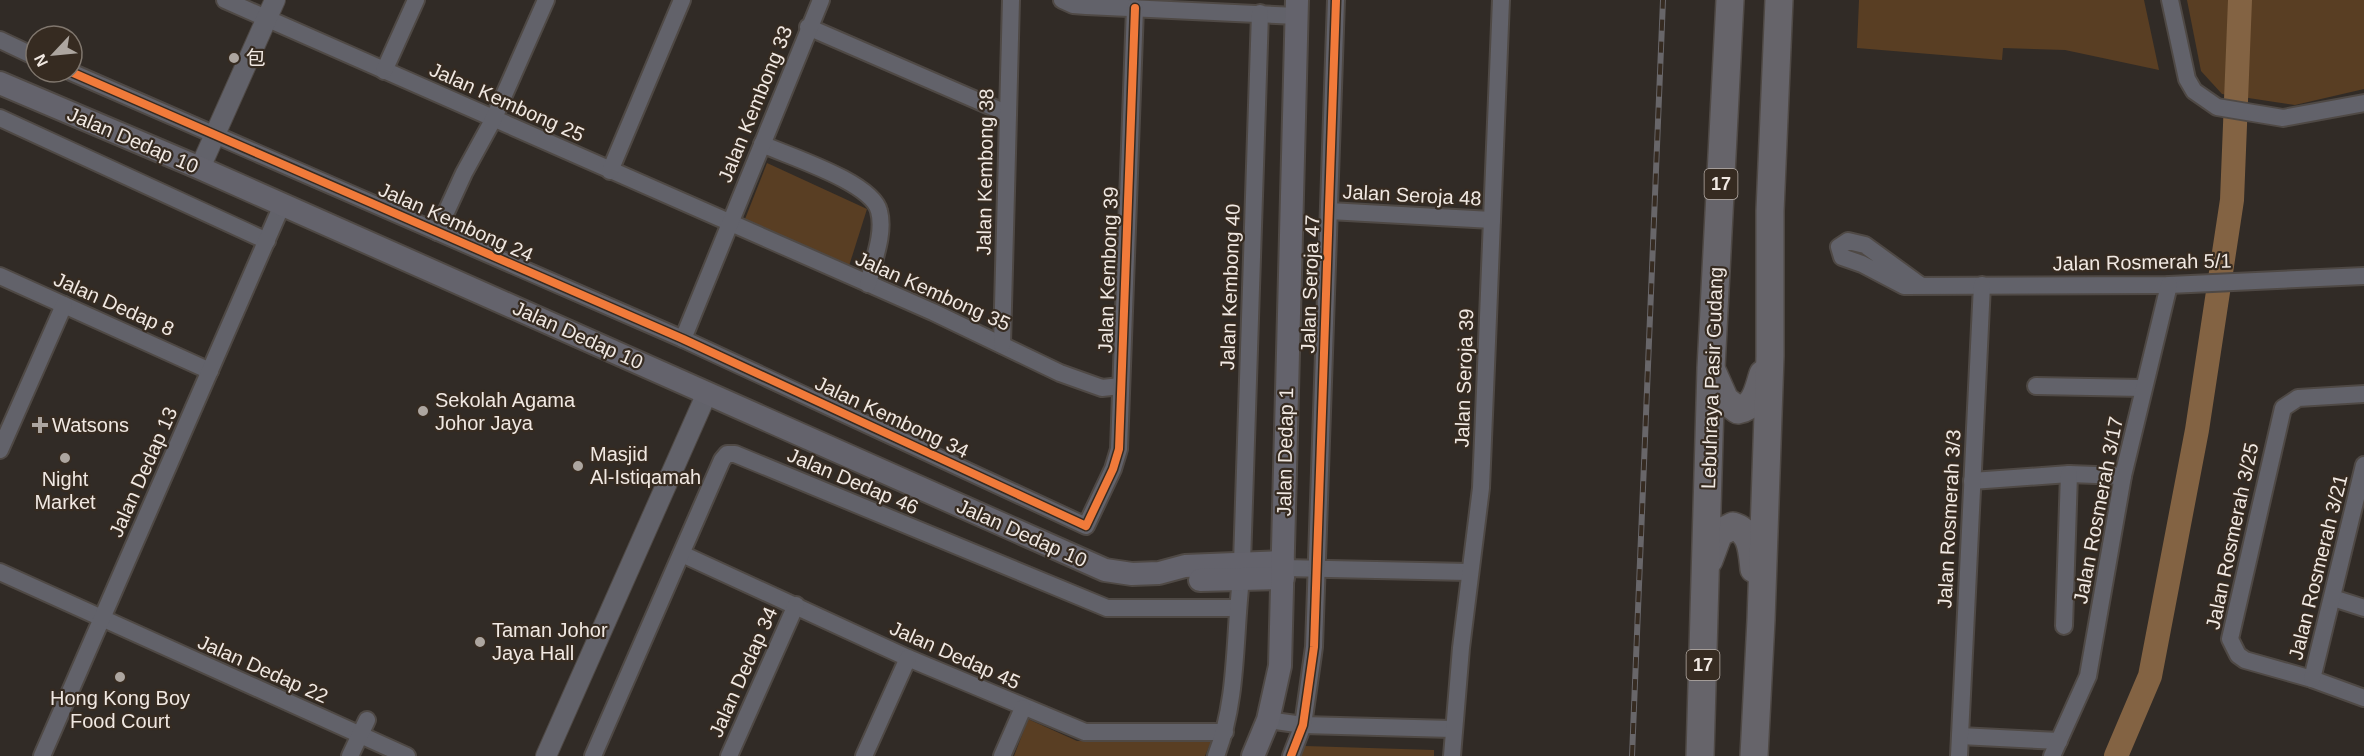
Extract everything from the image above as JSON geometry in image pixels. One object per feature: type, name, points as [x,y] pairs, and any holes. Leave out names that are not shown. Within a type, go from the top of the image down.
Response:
[{"type":"highway","name":"Lebuhraya Pasir Gudang","points":[[1700,756],[1712,368],[1730,0]]},
{"type":"highway","points":[[1754,756],[1770,356],[1770,211],[1779,0]]},
{"type":"highway","points":[[1712,368],[1725,400],[1738,410],[1746,408],[1753,402],[1770,356]]},
{"type":"highway","points":[[1705,574],[1719,533],[1733,526],[1741,528],[1751,547],[1761,620]]},
{"type":"main road","name":"Jalan Dedap 1","points":[[1254,756],[1268,720],[1280,666],[1297,8]]},
{"type":"main road","name":"Jalan Dedap 10","points":[[0,83],[200,168],[1105,570],[1132,574],[1159,573],[1187,581],[1242,571],[1283,569]]},
{"type":"street","name":"Jalan Kembong 25","points":[[225,0],[729,224]]},
{"type":"street","points":[[200,168],[275,0]]},
{"type":"street","points":[[384,71],[416,0]]},
{"type":"street","points":[[437,232],[464,173],[493,120],[546,0]]},
{"type":"street","points":[[610,171],[682,0]]},
{"type":"street","name":"Jalan Kembong 33","points":[[683,339],[808,27],[821,0]]},
{"type":"street","name":"Jalan Kembong 38","points":[[1002,345],[1006,113],[1011,0]]},
{"type":"street","points":[[1062,0],[1073,5],[1260,13],[1297,8]]},
{"type":"street","name":"Jalan Seroja 47","points":[[1292,756],[1303,725],[1314,647],[1336,0]]},
{"type":"street","name":"Jalan Seroja 39","points":[[1452,756],[1452,729],[1469,572],[1481,488],[1501,0]]},
{"type":"street","points":[[2170,0],[2187,79],[2194,91],[2217,107],[2248,114],[2283,118],[2364,103]]},
{"type":"street","name":"Jalan Kembong 39","points":[[1086,525],[1113,469],[1119,449],[1135,8]]},
{"type":"street","name":"Jalan Kembong 40","points":[[1216,756],[1226,732],[1235,667],[1242,571],[1260,13]]},
{"type":"street","points":[[808,27],[1006,113]]},
{"type":"street","points":[[0,40],[24,51]]},
{"type":"street","name":"Jalan Kembong 24","points":[[84,78],[683,339]]},
{"type":"street","points":[[0,118],[267,241]]},
{"type":"street","points":[[762,144],[856,185],[873,199],[879,210],[881,226],[868,284]]},
{"type":"street","name":"Jalan Dedap 13","points":[[42,756],[282,205]]},
{"type":"street","name":"Jalan Seroja 48","points":[[1329,211],[1492,220]]},
{"type":"street","name":"Jalan Kembong 35","points":[[729,224],[868,284],[1060,373],[1102,388],[1121,386]]},
{"type":"street","name":"Jalan Dedap 8","points":[[0,276],[210,371]]},
{"type":"street","name":"Jalan Rosmerah 5/1","points":[[1920,285],[1940,287],[2169,285],[2364,276]]},
{"type":"street","name":"Jalan Rosmerah 3/3","points":[[1959,756],[1982,285]]},
{"type":"street","name":"Jalan Rosmerah 3/17","points":[[1960,736],[2056,748],[2088,676],[2123,476],[2169,285]]},
{"type":"street","points":[[0,450],[64,305]]},
{"type":"street","name":"Jalan Kembong 34","points":[[683,339],[1086,525]]},
{"type":"street","points":[[2036,386],[2143,388]]},
{"type":"street","points":[[546,756],[707,393]]},
{"type":"street","name":"Jalan Rosmerah 3/25","points":[[2364,394],[2298,398],[2289,402],[2280,415],[2230,639],[2238,655],[2245,660],[2312,679],[2364,698]]},
{"type":"street","name":"Jalan Dedap 46","points":[[682,554],[722,460],[727,454],[735,454],[1107,608],[1238,608]]},
{"type":"street","name":"Jalan Rosmerah 3/21","points":[[2312,679],[2361,492],[2364,465]]},
{"type":"street","points":[[2064,626],[2069,474]]},
{"type":"street","points":[[1972,481],[2069,474],[2123,476]]},
{"type":"street","points":[[593,756],[682,554]]},
{"type":"street","name":"Jalan Dedap 45","points":[[682,554],[908,658],[1023,708],[1086,732],[1226,732]]},
{"type":"street","points":[[1283,569],[1469,572]]},
{"type":"street","name":"Jalan Dedap 22","points":[[0,572],[101,620],[363,727],[407,756]]},
{"type":"street","points":[[2332,598],[2364,608]]},
{"type":"street","name":"Jalan Dedap 34","points":[[729,756],[796,605]]},
{"type":"street","points":[[864,756],[908,658]]},
{"type":"street","points":[[1002,756],[1023,708]]},
{"type":"street","points":[[1268,720],[1303,725],[1452,729]]},
{"type":"street","points":[[350,756],[363,727]]},
{"type":"shaded area","points":[[1859,0],[2144,0],[2159,70],[2065,50],[2003,48],[2002,60],[1857,48]]},
{"type":"shaded area","points":[[2187,0],[2364,0],[2364,89],[2295,105],[2222,94],[2201,71]]},
{"type":"shaded area","points":[[767,163],[867,209],[849,266],[745,219]]},
{"type":"shaded area","points":[[1028,719],[1077,741],[1211,742],[1205,756],[1014,756]]},
{"type":"shaded area","points":[[1305,746],[1434,750],[1434,756],[1301,756]]},
{"type":"waterway","points":[[2116,756],[2150,676],[2197,430],[2232,200],[2240,0]]},
{"type":"railway","points":[[1632,756],[1663,0]]},
{"type":"cycle path","points":[[1291,756],[1303,725],[1314,647],[1336,0]]},
{"type":"cycle path","points":[[84,78],[683,339],[1086,526],[1113,469],[1119,449],[1135,8]]},
{"type":"place","name":"包","points":[[234,58]]},
{"type":"place","name":"Sekolah Agama Johor Jaya","points":[[423,411]]},
{"type":"place","name":"Watsons","points":[[40,425]]},
{"type":"place","name":"Night Market","points":[[65,458]]},
{"type":"place","name":"Masjid Al-Istiqamah","points":[[578,466]]},
{"type":"place","name":"Taman Johor Jaya Hall","points":[[480,642]]},
{"type":"place","name":"Hong Kong Boy Food Court","points":[[120,677]]}]
